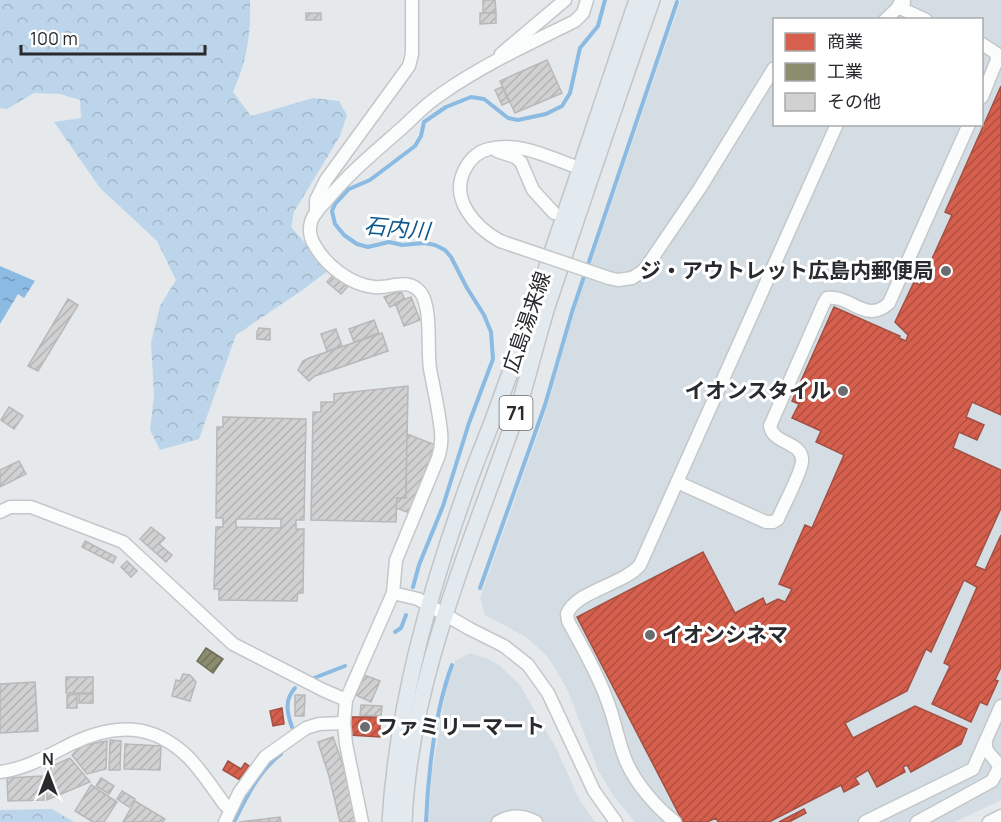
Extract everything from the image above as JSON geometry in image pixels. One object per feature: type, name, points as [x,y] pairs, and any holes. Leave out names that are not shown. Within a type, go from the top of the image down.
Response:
[{"type":"main road","name":"広島湯来線","points":[[390,822],[397,746],[429,606],[470,480],[515,358],[592,130],[648,2]]},
{"type":"main road","name":"広島湯来線","points":[[404,822],[413,741],[444,614],[518,407],[548,307],[648,2]]},
{"type":"main road","points":[[515,358],[524,300],[575,152],[592,130]]},
{"type":"street","points":[[316,213],[316,200],[326,180],[409,66],[412,54],[412,0]]},
{"type":"street","points":[[489,65],[565,0]]},
{"type":"street","points":[[362,822],[344,723],[346,700],[393,593],[396,560],[438,458],[441,432],[430,366],[424,300],[420,291],[411,285],[401,284],[377,288],[362,285],[342,274],[314,244],[310,232],[311,222],[344,180],[438,96],[489,65],[575,21],[583,13],[587,0]]},
{"type":"street","points":[[887,18],[902,2],[923,18]]},
{"type":"street","points":[[983,45],[996,53],[997,60],[983,92]]},
{"type":"street","points":[[571,165],[519,147],[490,148],[478,154],[466,166],[461,177],[462,201],[467,212],[501,240],[609,278],[618,280],[632,278],[643,271],[700,188],[773,70]]},
{"type":"street","points":[[675,822],[642,787],[626,761],[608,701],[593,667],[566,618],[574,603],[629,575],[637,568],[836,126]]},
{"type":"street","points":[[677,482],[766,522],[778,519],[800,470],[801,457],[797,449],[773,434],[770,426],[824,303],[827,298],[834,297],[872,311],[889,303],[968,126]]},
{"type":"street","points":[[490,148],[515,157],[521,162],[533,190],[554,213]]},
{"type":"street","points":[[0,512],[10,507],[31,507],[123,542],[233,644],[346,700]]},
{"type":"street","points":[[393,593],[418,599],[513,652],[536,673],[548,693],[586,778],[616,822]]},
{"type":"street","points":[[865,822],[973,769],[1001,706]]},
{"type":"street","points":[[225,822],[239,793],[265,757],[313,725],[344,723]]},
{"type":"street","points":[[0,772],[28,765],[79,741],[101,734],[122,729],[139,730],[156,734],[190,758],[225,805],[231,809]]},
{"type":"street","points":[[920,820],[992,781],[999,768],[998,763],[988,754],[985,747],[986,740]]},
{"type":"street","points":[[498,822],[517,816],[536,822]]},
{"type":"street","points":[[989,822],[1001,816]]},
{"type":"shaded area","points":[[681,0],[1001,0],[1001,800],[955,822],[635,822],[613,795],[598,770],[568,691],[555,668],[546,655],[526,637],[485,615],[480,598],[545,414],[574,313]]},
{"type":"shaded area","points":[[470,653],[499,665],[520,685],[556,748],[580,801],[595,822],[428,822],[432,773],[447,683],[455,661]]},
{"type":"green space","points":[[0,0],[250,0],[247,48],[233,92],[251,116],[313,98],[339,101],[347,115],[340,136],[294,212],[291,227],[329,270],[236,335],[199,439],[160,450],[150,430],[154,395],[151,343],[160,306],[176,280],[157,241],[100,188],[54,122],[81,118],[80,100],[60,94],[34,93],[7,109],[0,108]]},
{"type":"green space","points":[[52,809],[74,822],[0,822],[0,810]]},
{"type":"water","points":[[0,266],[35,281],[24,298],[18,294],[0,324]]},
{"type":"building: 商業","points":[[1001,86],[1001,415],[972,402],[966,417],[984,425],[977,440],[959,432],[953,448],[1001,470],[1001,508],[975,566],[985,570],[1001,535],[1001,667],[995,680],[998,681],[987,705],[980,702],[971,722],[932,704],[950,666],[944,663],[977,587],[964,580],[931,652],[926,649],[907,691],[845,723],[853,738],[915,706],[967,729],[961,744],[911,772],[907,765],[903,767],[905,772],[877,787],[868,770],[855,778],[859,784],[844,792],[841,785],[769,822],[718,822],[716,818],[707,822],[683,822],[577,617],[703,552],[735,613],[763,598],[766,605],[778,599],[785,602],[792,589],[779,584],[805,525],[812,528],[844,455],[816,442],[821,431],[792,418],[799,404],[792,401],[834,307],[900,336],[899,338],[906,341],[908,335],[895,322],[914,282],[920,285],[952,215],[945,212]]},
{"type":"building: 商業","points":[[282,708],[284,724],[273,726],[270,711]]},
{"type":"building: 商業","points":[[349,717],[380,717],[380,737],[349,735]]},
{"type":"building: 商業","points":[[228,761],[241,769],[245,763],[249,766],[240,780],[223,770]]},
{"type":"building: 商業","points":[[804,809],[806,813],[789,822],[779,822]]},
{"type":"building: 工業","points":[[206,648],[223,659],[213,673],[197,661]]},
{"type":"building: その他","points":[[483,0],[495,0],[496,12],[483,13]]},
{"type":"building: その他","points":[[306,13],[321,13],[321,20],[306,20]]},
{"type":"building: その他","points":[[480,13],[496,13],[496,23],[480,24]]},
{"type":"building: その他","points":[[547,60],[562,93],[515,113],[500,81]]},
{"type":"building: その他","points":[[502,87],[509,102],[502,105],[495,90]]},
{"type":"building: その他","points":[[335,273],[349,285],[341,294],[327,282]]},
{"type":"building: その他","points":[[401,291],[405,300],[390,307],[384,297]]},
{"type":"building: その他","points":[[411,297],[420,320],[404,326],[395,303]]},
{"type":"building: その他","points":[[68,299],[78,305],[38,371],[28,366]]},
{"type":"building: その他","points":[[374,320],[379,333],[354,342],[349,329]]},
{"type":"building: その他","points":[[259,328],[270,329],[270,340],[257,339]]},
{"type":"building: その他","points":[[336,329],[342,346],[327,351],[321,334]]},
{"type":"building: その他","points":[[382,333],[388,351],[315,376],[309,381],[298,370],[303,361],[309,358]]},
{"type":"building: その他","points":[[408,386],[406,498],[397,498],[396,522],[311,520],[313,412],[321,412],[321,402],[334,402],[334,394]]},
{"type":"building: その他","points":[[9,407],[23,416],[14,429],[1,420]]},
{"type":"building: その他","points":[[223,417],[306,419],[304,520],[296,520],[296,529],[304,529],[303,593],[298,593],[297,601],[219,600],[219,589],[214,589],[216,527],[223,527],[223,518],[216,518],[217,427],[223,427]],"holes":[[[236,519],[281,519],[281,528],[236,527]]]},
{"type":"building: その他","points":[[407,434],[435,445],[410,513],[396,508],[397,498],[406,498]]},
{"type":"building: その他","points":[[19,461],[26,474],[0,487],[0,470]]},
{"type":"building: その他","points":[[151,527],[165,538],[159,544],[172,555],[166,562],[140,539]]},
{"type":"building: その他","points":[[85,541],[116,557],[113,563],[82,547]]},
{"type":"building: その他","points":[[127,561],[137,571],[131,577],[121,567]]},
{"type":"building: その他","points":[[183,674],[190,675],[196,682],[190,701],[172,696],[176,680],[180,681]]},
{"type":"building: その他","points":[[364,675],[380,681],[371,702],[356,695]]},
{"type":"building: その他","points":[[66,677],[93,677],[93,693],[66,693]]},
{"type":"building: その他","points":[[35,682],[38,731],[0,733],[0,684]]},
{"type":"building: その他","points":[[77,694],[77,708],[67,708],[67,695]]},
{"type":"building: その他","points":[[79,694],[93,694],[93,703],[79,703]]},
{"type":"building: その他","points":[[295,695],[305,695],[304,716],[295,716]]},
{"type":"building: その他","points":[[361,705],[382,706],[381,716],[360,715]]},
{"type":"building: その他","points":[[333,737],[345,771],[356,822],[340,822],[318,742]]},
{"type":"building: その他","points":[[110,740],[121,741],[120,770],[109,770]]},
{"type":"building: その他","points":[[107,741],[106,769],[87,774],[72,755],[81,746]]},
{"type":"building: その他","points":[[125,744],[161,746],[160,770],[124,769]]},
{"type":"building: その他","points":[[70,758],[90,782],[47,800],[46,769]]},
{"type":"building: その他","points":[[43,776],[44,800],[8,801],[7,778]]},
{"type":"building: その他","points":[[101,778],[114,786],[109,794],[96,786]]},
{"type":"building: その他","points":[[91,785],[117,802],[104,822],[93,822],[75,811]]},
{"type":"building: その他","points":[[122,791],[135,799],[129,807],[117,799]]},
{"type":"building: その他","points":[[135,801],[165,819],[163,822],[123,822]]},
{"type":"building: その他","points":[[280,817],[281,822],[239,822]]},
{"type":"waterway","name":"石内川","points":[[413,587],[493,359],[491,332],[484,315],[445,250],[424,243],[402,245],[389,242],[368,247],[357,244],[344,235],[335,224],[332,211],[335,204],[349,189],[370,180],[415,146],[421,136],[424,122],[446,107],[471,97],[484,99],[508,118],[518,120],[546,114],[562,106],[570,93],[580,48],[598,26],[605,0]]},
{"type":"waterway","points":[[480,588],[545,405],[572,312],[677,2]]},
{"type":"waterway","name":"石内川","points":[[395,632],[401,628],[406,615]]},
{"type":"waterway","points":[[426,822],[433,742],[441,702],[452,665]]},
{"type":"waterway","name":"石内川","points":[[314,678],[345,666]]},
{"type":"waterway","name":"石内川","points":[[292,727],[288,707],[289,697],[295,688]]},
{"type":"waterway","name":"石内川","points":[[234,822],[259,777],[281,754]]},
{"type":"place","name":"ジ・アウトレット広島内郵便局","points":[[946,271]]},
{"type":"place","name":"イオンスタイル","points":[[843,391]]},
{"type":"place","name":"イオンシネマ","points":[[650,635]]},
{"type":"place","name":"ファミリーマート","points":[[365,727]]}]
